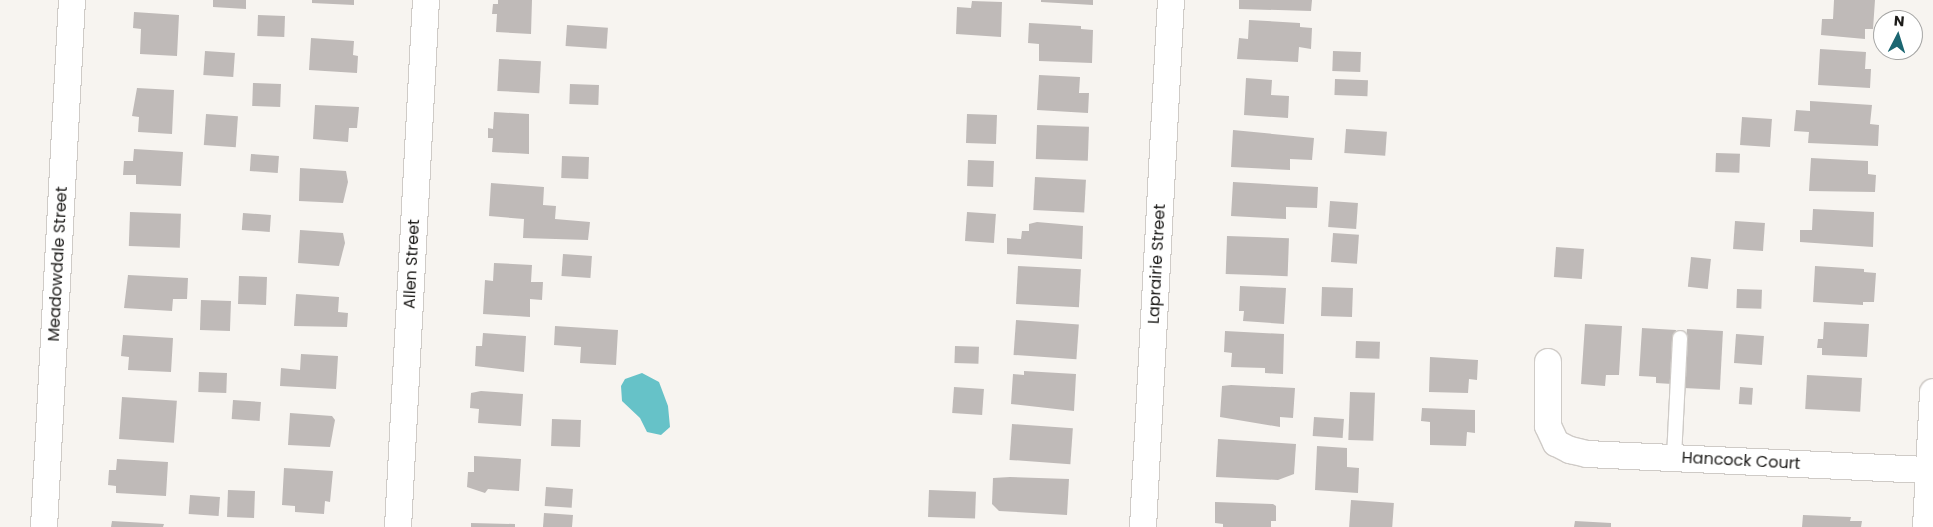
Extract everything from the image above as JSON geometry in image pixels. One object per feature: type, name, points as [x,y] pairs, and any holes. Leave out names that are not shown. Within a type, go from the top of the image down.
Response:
[{"type":"street","name":"Meadowdale Street","points":[[44,527],[72,0]]},
{"type":"street","name":"Allen Street","points":[[398,527],[426,0]]},
{"type":"street","name":"Laprairie Street","points":[[1143,527],[1171,0]]},
{"type":"street","name":"Hancock Court","points":[[1548,362],[1548,426],[1556,443],[1587,454],[1928,470]]},
{"type":"street","points":[[1926,527],[1933,392]]},
{"type":"lane","points":[[1674,457],[1680,338]]},
{"type":"water","points":[[642,373],[659,382],[668,406],[670,427],[661,435],[647,432],[640,418],[622,401],[621,386],[625,379]]},
{"type":"building","points":[[213,0],[246,0],[246,9],[213,7]]},
{"type":"building","points":[[312,0],[354,0],[354,5],[312,3]]},
{"type":"building","points":[[498,0],[532,0],[531,34],[496,32],[497,14],[492,14],[493,4],[498,4]]},
{"type":"building","points":[[1041,0],[1093,0],[1093,5],[1041,2]]},
{"type":"building","points":[[1239,0],[1312,0],[1311,11],[1239,9]]},
{"type":"building","points":[[1834,0],[1875,0],[1873,29],[1865,29],[1865,39],[1821,35],[1822,19],[1833,19]]},
{"type":"building","points":[[972,1],[1002,2],[1001,37],[956,34],[957,7],[971,8]]},
{"type":"building","points":[[134,12],[179,15],[177,56],[140,54],[141,29],[133,28]]},
{"type":"building","points":[[258,15],[285,16],[284,37],[257,36]]},
{"type":"building","points":[[1249,20],[1300,23],[1300,27],[1312,28],[1311,49],[1299,47],[1298,62],[1237,59],[1239,38],[1248,39]]},
{"type":"building","points":[[1029,23],[1081,26],[1081,29],[1093,30],[1092,63],[1039,61],[1039,44],[1028,43]]},
{"type":"building","points":[[567,25],[608,28],[606,49],[566,46]]},
{"type":"building","points":[[311,38],[354,41],[353,55],[358,56],[357,73],[309,70]]},
{"type":"building","points":[[1820,49],[1866,52],[1865,69],[1871,69],[1870,88],[1818,85]]},
{"type":"building","points":[[205,51],[235,53],[233,77],[203,75]]},
{"type":"building","points":[[1333,51],[1361,52],[1360,72],[1332,71]]},
{"type":"building","points":[[499,59],[541,61],[539,93],[497,91]]},
{"type":"building","points":[[1039,75],[1080,77],[1079,93],[1089,93],[1088,113],[1037,110]]},
{"type":"building","points":[[1246,78],[1272,80],[1271,95],[1289,96],[1288,118],[1244,115]]},
{"type":"building","points":[[1335,79],[1368,80],[1367,96],[1334,95]]},
{"type":"building","points":[[253,83],[281,84],[280,107],[252,106]]},
{"type":"building","points":[[570,84],[599,85],[598,105],[569,104]]},
{"type":"building","points":[[137,88],[174,90],[172,134],[138,132],[139,117],[132,116]]},
{"type":"building","points":[[1810,101],[1872,105],[1870,124],[1879,125],[1878,146],[1808,143],[1809,132],[1794,131],[1796,110],[1810,111]]},
{"type":"building","points":[[315,105],[359,107],[357,128],[349,128],[348,142],[313,139]]},
{"type":"building","points":[[494,112],[529,114],[529,154],[492,152],[493,138],[488,138],[488,128],[493,129]]},
{"type":"building","points":[[206,114],[238,116],[236,147],[204,145]]},
{"type":"building","points":[[967,114],[997,115],[996,144],[966,143]]},
{"type":"building","points":[[1742,117],[1772,119],[1770,147],[1740,145]]},
{"type":"building","points":[[1037,125],[1089,127],[1088,161],[1036,159]]},
{"type":"building","points":[[1346,129],[1387,132],[1385,156],[1344,153]]},
{"type":"building","points":[[1233,130],[1314,138],[1312,160],[1290,159],[1290,170],[1231,167]]},
{"type":"building","points":[[134,149],[183,152],[181,186],[136,184],[136,175],[123,175],[124,161],[133,161]]},
{"type":"building","points":[[1716,153],[1740,154],[1739,173],[1715,172]]},
{"type":"building","points":[[251,154],[279,156],[278,173],[250,171]]},
{"type":"building","points":[[562,156],[589,157],[588,179],[561,178]]},
{"type":"building","points":[[1811,158],[1868,161],[1868,174],[1876,175],[1875,192],[1809,191]]},
{"type":"building","points":[[968,160],[994,161],[993,187],[967,186]]},
{"type":"building","points":[[300,168],[346,171],[348,182],[343,203],[299,201]]},
{"type":"building","points":[[1035,177],[1086,180],[1084,213],[1033,210]]},
{"type":"building","points":[[1233,182],[1318,187],[1317,208],[1286,207],[1286,219],[1231,216]]},
{"type":"building","points":[[491,183],[544,187],[543,205],[556,206],[555,219],[590,222],[588,240],[523,238],[524,219],[489,216]]},
{"type":"building","points":[[1330,201],[1358,203],[1356,229],[1328,227]]},
{"type":"building","points":[[1813,209],[1874,212],[1873,247],[1800,242],[1800,230],[1812,230]]},
{"type":"building","points":[[130,212],[181,214],[180,248],[129,246]]},
{"type":"building","points":[[967,212],[996,214],[994,243],[965,241]]},
{"type":"building","points":[[243,213],[271,215],[270,232],[242,230]]},
{"type":"building","points":[[1735,221],[1765,223],[1763,251],[1733,249]]},
{"type":"building","points":[[1037,222],[1083,226],[1082,259],[1007,254],[1007,238],[1021,239],[1022,231],[1029,231],[1029,224]]},
{"type":"building","points":[[300,230],[343,233],[345,243],[339,266],[298,263]]},
{"type":"building","points":[[1333,233],[1359,235],[1357,264],[1331,262]]},
{"type":"building","points":[[1227,236],[1289,238],[1288,276],[1226,274]]},
{"type":"building","points":[[1556,247],[1584,249],[1582,279],[1554,277]]},
{"type":"building","points":[[563,254],[592,256],[590,278],[561,276]]},
{"type":"building","points":[[1691,257],[1711,259],[1708,289],[1688,287]]},
{"type":"building","points":[[494,263],[532,265],[531,282],[543,282],[542,300],[530,299],[530,317],[483,314],[485,280],[493,281]]},
{"type":"building","points":[[1018,266],[1081,269],[1079,307],[1016,304]]},
{"type":"building","points":[[1815,266],[1864,269],[1864,272],[1876,273],[1874,302],[1863,302],[1863,305],[1813,302]]},
{"type":"building","points":[[128,275],[188,278],[187,299],[173,299],[172,311],[124,308]]},
{"type":"building","points":[[239,276],[267,277],[266,305],[238,304]]},
{"type":"building","points":[[1240,286],[1286,288],[1284,324],[1243,321],[1244,311],[1239,311]]},
{"type":"building","points":[[1322,287],[1353,288],[1352,317],[1321,316]]},
{"type":"building","points":[[1737,289],[1762,290],[1761,309],[1736,308]]},
{"type":"building","points":[[296,294],[339,297],[338,312],[348,313],[347,327],[294,326]]},
{"type":"building","points":[[201,300],[231,301],[230,331],[200,330]]},
{"type":"building","points":[[1016,320],[1079,324],[1076,359],[1014,355]]},
{"type":"building","points":[[1824,322],[1869,324],[1867,357],[1822,355],[1822,348],[1817,348],[1818,339],[1823,339]]},
{"type":"building","points":[[1585,324],[1622,326],[1619,375],[1606,375],[1605,386],[1581,384]]},
{"type":"building","points":[[555,326],[618,330],[616,365],[580,363],[581,347],[554,345]]},
{"type":"building","points":[[1642,328],[1676,330],[1672,384],[1656,383],[1656,377],[1639,376]]},
{"type":"building","points":[[1687,329],[1723,331],[1720,390],[1684,388]]},
{"type":"building","points":[[1225,331],[1284,334],[1283,374],[1265,373],[1265,368],[1231,367],[1232,353],[1224,352]]},
{"type":"building","points":[[483,333],[526,336],[524,372],[475,366],[476,346],[482,346]]},
{"type":"building","points":[[1736,334],[1764,336],[1762,365],[1734,363]]},
{"type":"building","points":[[123,335],[173,338],[171,372],[128,370],[129,357],[121,356]]},
{"type":"building","points":[[1356,341],[1380,342],[1379,359],[1355,358]]},
{"type":"building","points":[[955,346],[979,347],[978,364],[954,363]]},
{"type":"building","points":[[301,354],[338,356],[336,389],[280,386],[281,368],[300,370]]},
{"type":"building","points":[[1430,357],[1478,360],[1477,380],[1469,379],[1468,393],[1429,392]]},
{"type":"building","points":[[1024,371],[1076,374],[1074,411],[1011,404],[1013,374],[1024,375]]},
{"type":"building","points":[[199,372],[227,373],[226,393],[198,392]]},
{"type":"building","points":[[1807,375],[1862,378],[1860,412],[1805,409]]},
{"type":"building","points":[[1222,386],[1295,388],[1293,418],[1280,417],[1280,427],[1220,417]]},
{"type":"building","points":[[954,387],[984,389],[982,415],[952,413]]},
{"type":"building","points":[[1740,387],[1753,388],[1752,405],[1739,404]]},
{"type":"building","points":[[481,391],[523,394],[521,426],[478,423],[479,409],[470,408],[471,393]]},
{"type":"building","points":[[1350,392],[1375,393],[1373,441],[1348,440]]},
{"type":"building","points":[[122,397],[177,401],[174,443],[119,439]]},
{"type":"building","points":[[233,400],[261,402],[260,421],[232,419]]},
{"type":"building","points":[[1422,408],[1475,410],[1475,433],[1467,432],[1466,446],[1430,445],[1430,422],[1421,421]]},
{"type":"building","points":[[290,413],[332,416],[335,420],[330,447],[288,445]]},
{"type":"building","points":[[1314,417],[1344,419],[1343,438],[1313,436]]},
{"type":"building","points":[[552,419],[581,420],[580,447],[551,446]]},
{"type":"building","points":[[1012,424],[1073,428],[1070,464],[1009,460]]},
{"type":"building","points":[[1218,439],[1296,444],[1294,474],[1278,480],[1216,477]]},
{"type":"building","points":[[1317,446],[1347,448],[1347,467],[1359,468],[1358,493],[1315,490]]},
{"type":"building","points":[[474,456],[521,459],[519,491],[488,489],[485,493],[467,487],[468,472],[474,472]]},
{"type":"building","points":[[117,459],[168,462],[166,496],[116,493],[116,486],[108,485],[109,470],[116,470]]},
{"type":"building","points":[[284,468],[333,471],[330,502],[325,501],[324,514],[295,512],[295,506],[282,505]]},
{"type":"building","points":[[993,478],[1069,479],[1067,515],[999,511],[992,504]]},
{"type":"building","points":[[546,487],[573,489],[572,508],[545,506]]},
{"type":"building","points":[[228,490],[255,491],[254,518],[227,517]]},
{"type":"building","points":[[929,490],[976,492],[975,519],[928,517]]},
{"type":"building","points":[[190,495],[220,497],[219,516],[189,514]]},
{"type":"building","points":[[1351,500],[1394,503],[1392,527],[1349,527]]},
{"type":"building","points":[[1215,502],[1273,504],[1276,506],[1276,521],[1271,521],[1271,527],[1223,527],[1223,524],[1215,523]]},
{"type":"building","points":[[544,513],[573,515],[572,527],[543,527]]},
{"type":"building","points":[[1803,515],[1851,517],[1850,521],[1862,521],[1861,527],[1802,527]]},
{"type":"building","points":[[112,521],[164,524],[163,527],[111,527]]},
{"type":"building","points":[[1575,521],[1611,523],[1611,527],[1574,527]]},
{"type":"building","points":[[471,523],[515,524],[515,527],[471,527]]}]
